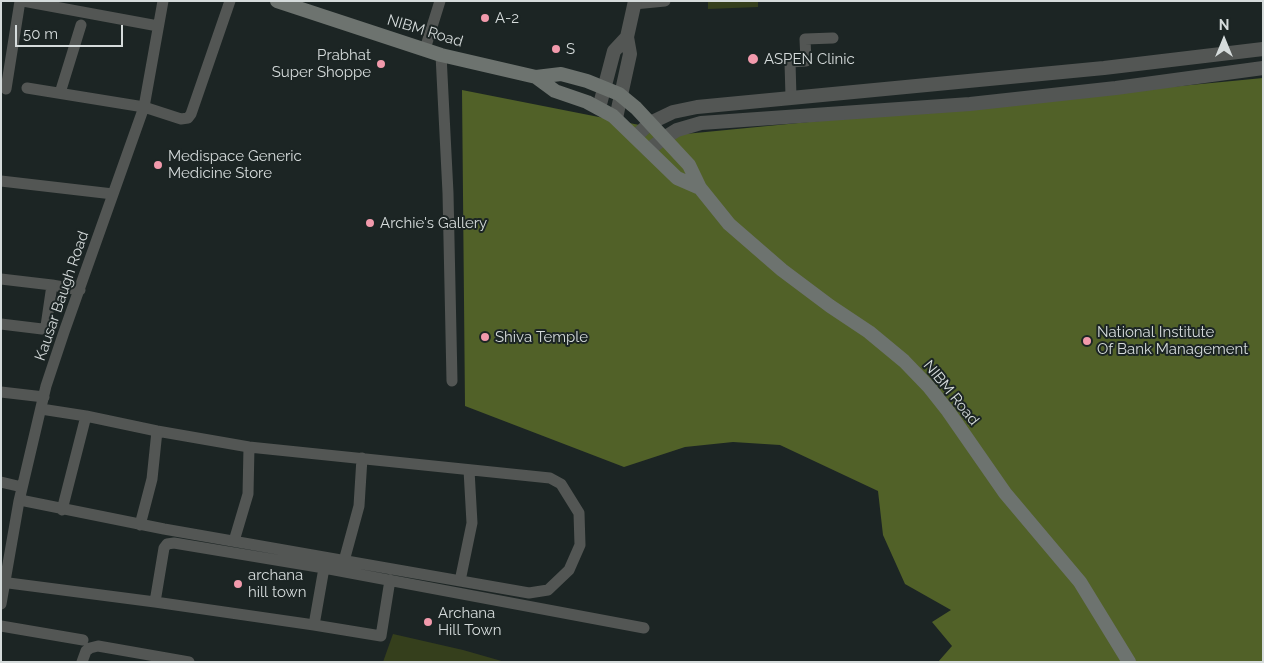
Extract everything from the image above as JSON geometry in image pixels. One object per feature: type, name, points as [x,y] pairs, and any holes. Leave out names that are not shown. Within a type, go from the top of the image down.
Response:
[{"type":"main road","name":"NIBM Road","points":[[277,1],[441,55],[536,77],[561,74],[605,87],[621,96],[636,108],[690,165],[700,188],[729,224],[782,270],[869,332],[897,355],[929,388],[948,411],[1005,493],[1080,582],[1129,662]]},
{"type":"main road","name":"NIBM Road","points":[[536,77],[555,90],[599,108],[616,118],[677,178],[700,188]]},
{"type":"street","points":[[6,89],[22,1],[158,26]]},
{"type":"street","name":"Kausar Baugh Road","points":[[1,604],[5,558],[44,397],[64,332],[144,107],[163,1]]},
{"type":"street","points":[[27,88],[144,107],[181,120],[188,118],[192,114],[230,1]]},
{"type":"street","points":[[425,49],[440,1]]},
{"type":"street","points":[[616,118],[630,54],[626,37],[634,2],[665,1]]},
{"type":"street","points":[[60,93],[81,25]]},
{"type":"street","points":[[599,108],[614,51],[626,37]]},
{"type":"street","points":[[791,97],[790,62],[806,61],[805,39],[833,38]]},
{"type":"street","points":[[635,137],[650,123],[674,112],[697,106],[1104,68],[1263,49]]},
{"type":"street","points":[[441,55],[448,193],[452,382]]},
{"type":"street","points":[[648,150],[677,130],[701,123],[970,104],[1116,88],[1263,68]]},
{"type":"street","points":[[697,106],[701,123]]},
{"type":"street","points":[[1,181],[113,194]]},
{"type":"street","points":[[1,279],[80,290]]},
{"type":"street","points":[[1,324],[42,329],[46,326],[52,285]]},
{"type":"street","points":[[1,392],[44,397]]},
{"type":"street","points":[[20,500],[140,525],[529,593],[548,590],[569,570],[580,545],[579,514],[562,484],[550,478],[249,446],[156,431],[86,416],[41,409]]},
{"type":"street","points":[[62,510],[86,416]]},
{"type":"street","points":[[140,525],[152,478],[156,431]]},
{"type":"street","points":[[234,541],[248,494],[249,446]]},
{"type":"street","points":[[344,561],[359,506],[362,458]]},
{"type":"street","points":[[460,581],[472,523],[469,470]]},
{"type":"street","points":[[1,482],[22,487]]},
{"type":"street","points":[[155,602],[164,548],[167,544],[174,543],[324,568],[644,628]]},
{"type":"street","points":[[314,625],[324,568]]},
{"type":"street","points":[[2,583],[155,602],[381,636],[390,580]]},
{"type":"street","points":[[1,626],[83,640]]},
{"type":"street","points":[[82,662],[86,651],[98,646],[189,662]]},
{"type":"green space","points":[[708,1],[758,1],[758,7],[708,9]]},
{"type":"green space","points":[[1263,78],[1263,662],[938,662],[952,646],[932,622],[951,610],[905,584],[883,535],[878,491],[780,445],[733,442],[685,447],[624,467],[465,406],[462,90],[685,134]]},
{"type":"green space","points":[[393,634],[463,650],[505,662],[383,662]]},
{"type":"place","name":"A-2","points":[[485,18]]},
{"type":"place","name":"S","points":[[556,49]]},
{"type":"place","name":"ASPEN Clinic","points":[[753,59]]},
{"type":"place","name":"Prabhat Super Shoppe","points":[[381,64]]},
{"type":"place","name":"Medispace Generic Medicine Store","points":[[158,165]]},
{"type":"place","name":"Archie's Gallery","points":[[370,223]]},
{"type":"place","name":"Shiva Temple","points":[[485,337]]},
{"type":"place","name":"National Institute Of Bank Management","points":[[1087,341]]},
{"type":"place","name":"archana hill town","points":[[238,584]]},
{"type":"place","name":"Archana Hill Town","points":[[428,622]]}]
